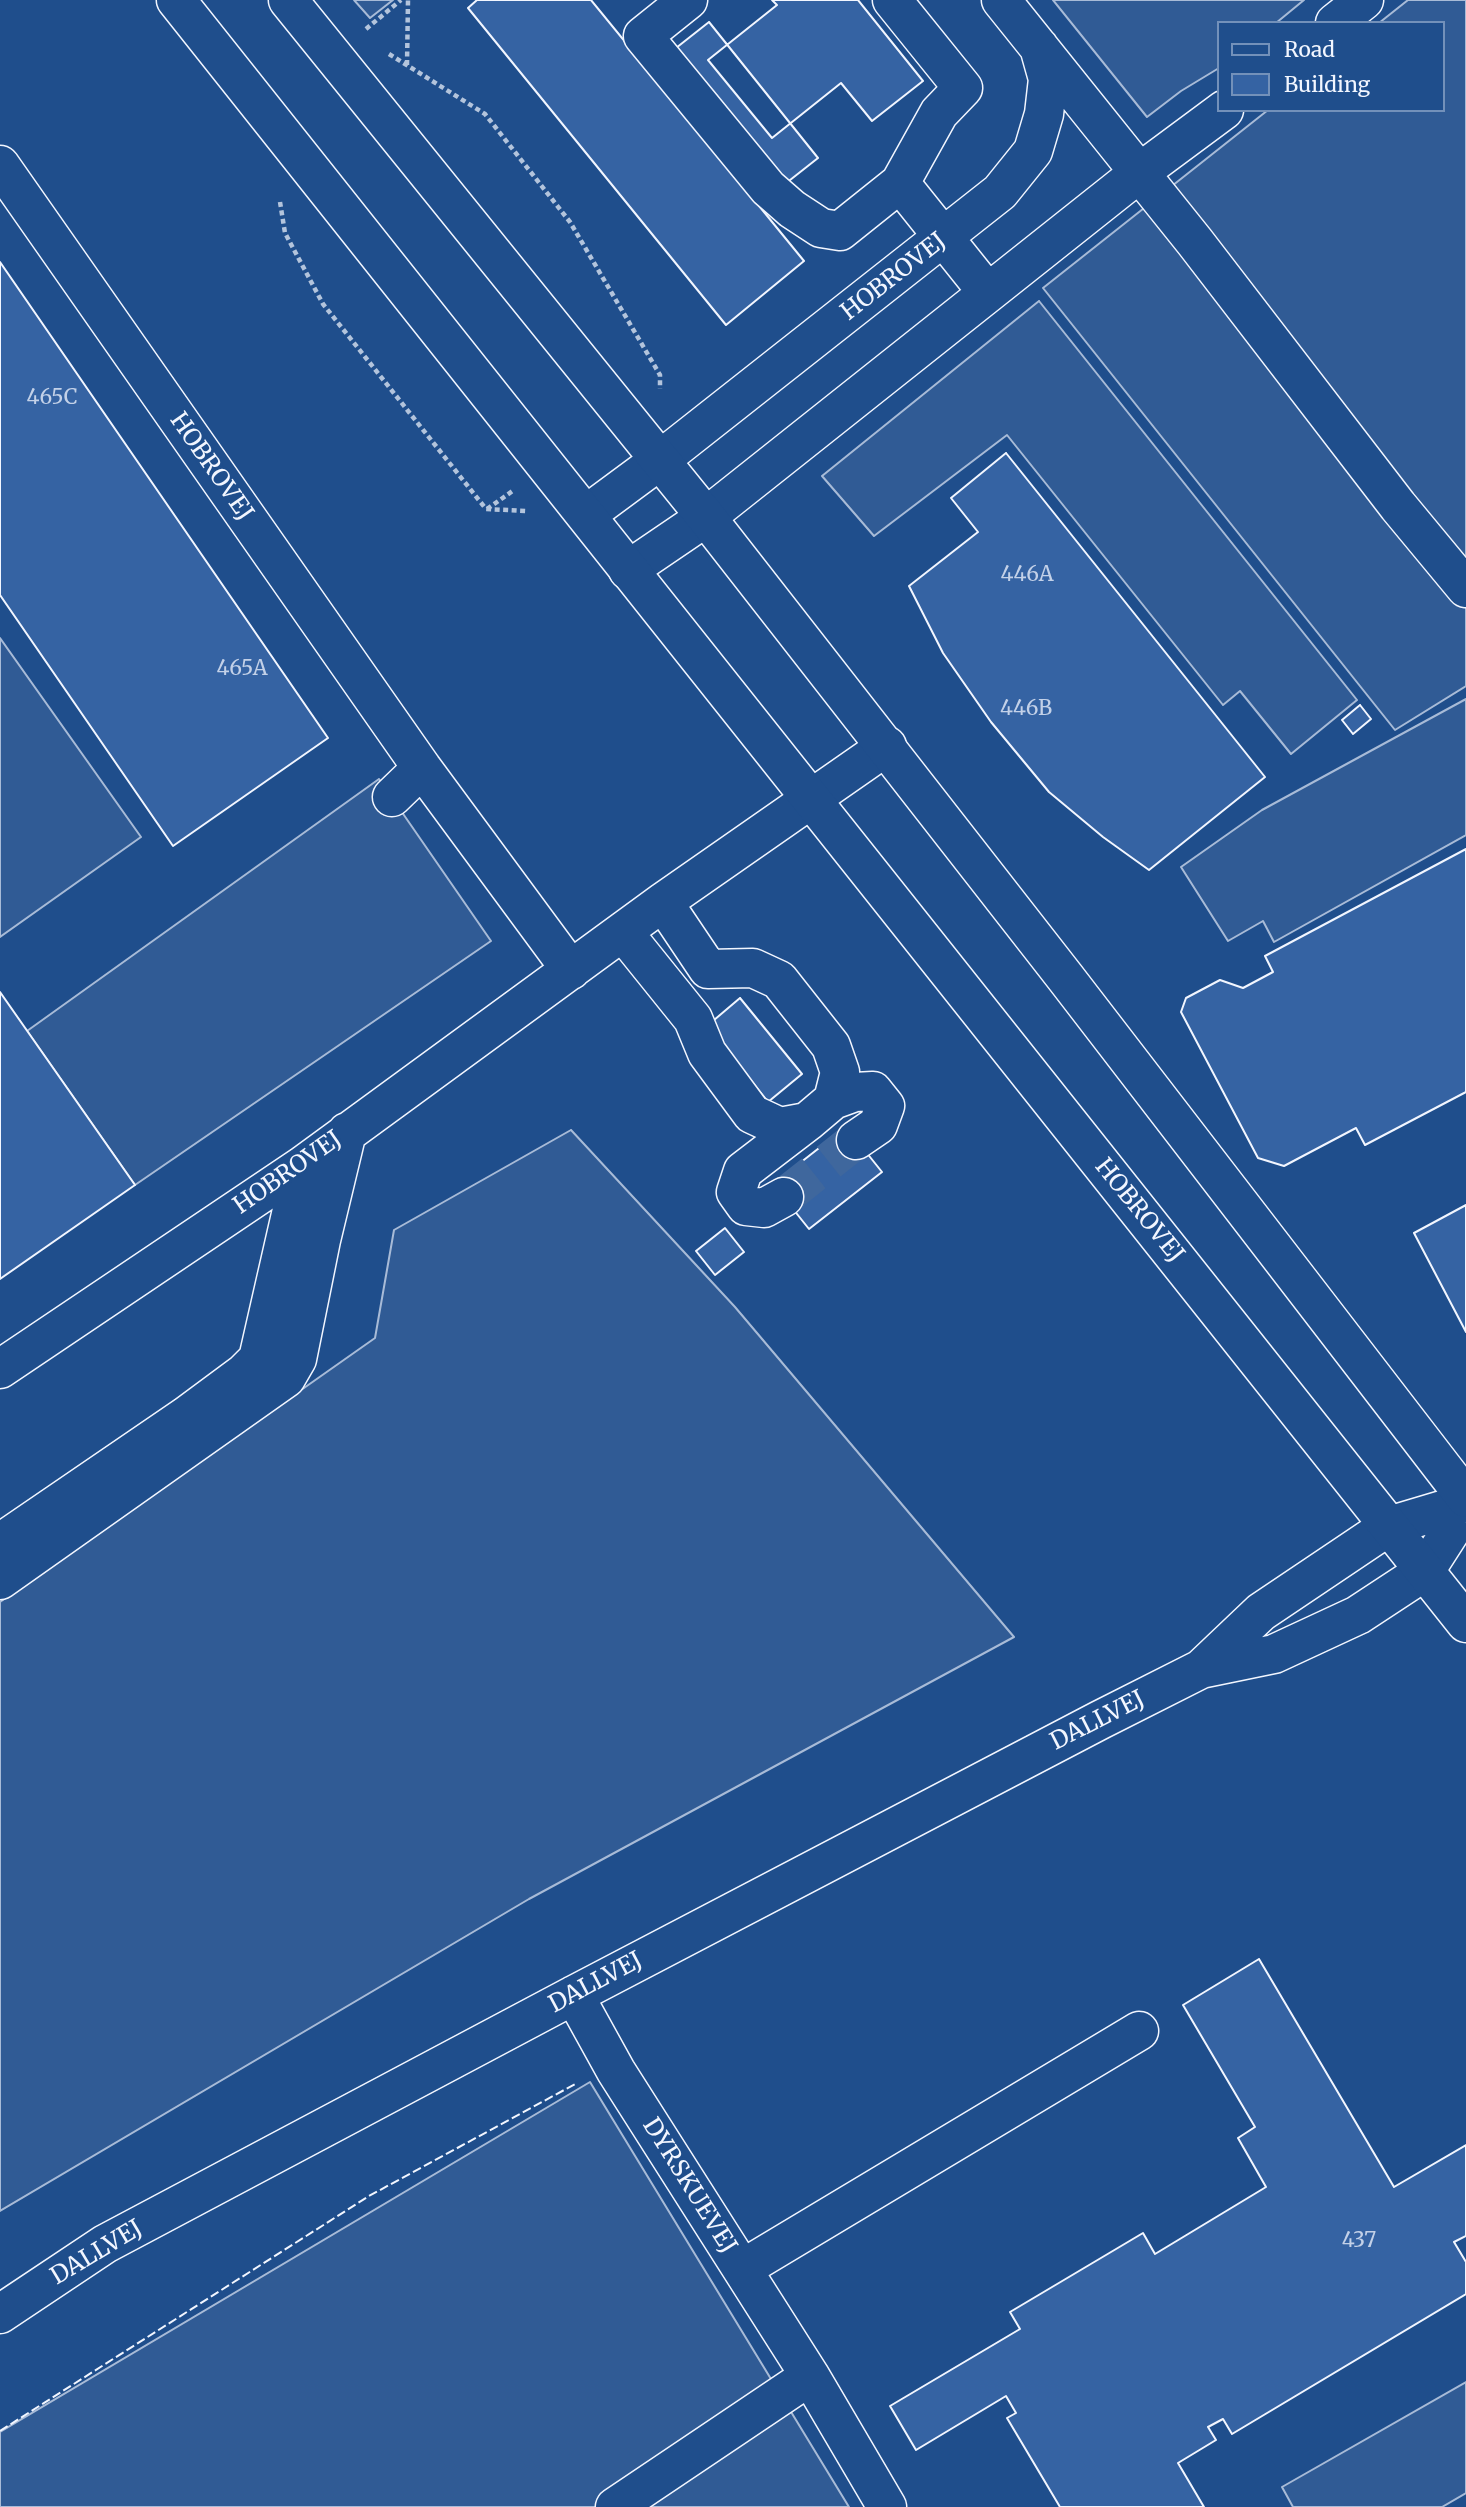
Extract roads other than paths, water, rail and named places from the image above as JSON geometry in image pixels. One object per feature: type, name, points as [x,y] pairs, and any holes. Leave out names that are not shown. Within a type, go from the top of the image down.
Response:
[{"type":"street","name":"HOBROVEJ","points":[[177,0],[1466,1623]]},
{"type":"street","points":[[288,0],[610,396],[887,746],[1466,1503]]},
{"type":"street","points":[[688,0],[643,36],[768,188],[792,209],[821,228],[840,231],[900,183],[939,113],[963,88],[892,0]]},
{"type":"street","points":[[1001,0],[1466,589]]},
{"type":"street","points":[[1338,21],[1364,0]]},
{"type":"street","name":"HOBROVEJ","points":[[587,514],[660,460],[1000,192],[1033,151],[1044,114],[1048,79],[1039,45]]},
{"type":"street","points":[[628,570],[706,517],[1139,173],[1221,112]]},
{"type":"street","name":"HOBROVEJ","points":[[0,165],[422,768],[571,970]]},
{"type":"street","points":[[900,183],[988,293]]},
{"type":"street","name":"HOBROVEJ","points":[[0,1369],[302,1166],[663,902],[887,746]]},
{"type":"street","points":[[392,797],[422,768]]},
{"type":"street","points":[[663,902],[708,969]]},
{"type":"street","points":[[623,932],[693,1019],[707,1053],[752,1114],[780,1127],[820,1111],[855,1092],[873,1091],[885,1106],[878,1125],[856,1140]]},
{"type":"street","points":[[708,969],[753,968],[779,980],[831,1046],[840,1072],[820,1111],[743,1171],[736,1192],[746,1206],[764,1208],[784,1197]]},
{"type":"street","points":[[693,1019],[696,991],[708,969]]},
{"type":"street","points":[[0,1580],[286,1378],[298,1359],[321,1240],[347,1132]]},
{"type":"street","points":[[0,1543],[186,1416],[244,1373],[258,1359],[302,1166]]},
{"type":"street","name":"DALLVEJ","points":[[1201,1669],[1261,1612],[1389,1526],[1466,1503]]},
{"type":"street","name":"DALLVEJ","points":[[0,2314],[105,2244],[574,1994],[1201,1669],[1274,1654],[1358,1615],[1425,1571],[1466,1503]]},
{"type":"street","name":"DYRSKUEVEJ","points":[[574,1994],[616,2071],[810,2375],[887,2507]]},
{"type":"street","points":[[742,2269],[1139,2031]]},
{"type":"street","points":[[615,2507],[810,2375]]},
{"type":"tunnel","points":[[784,1197],[856,1140]]}]
